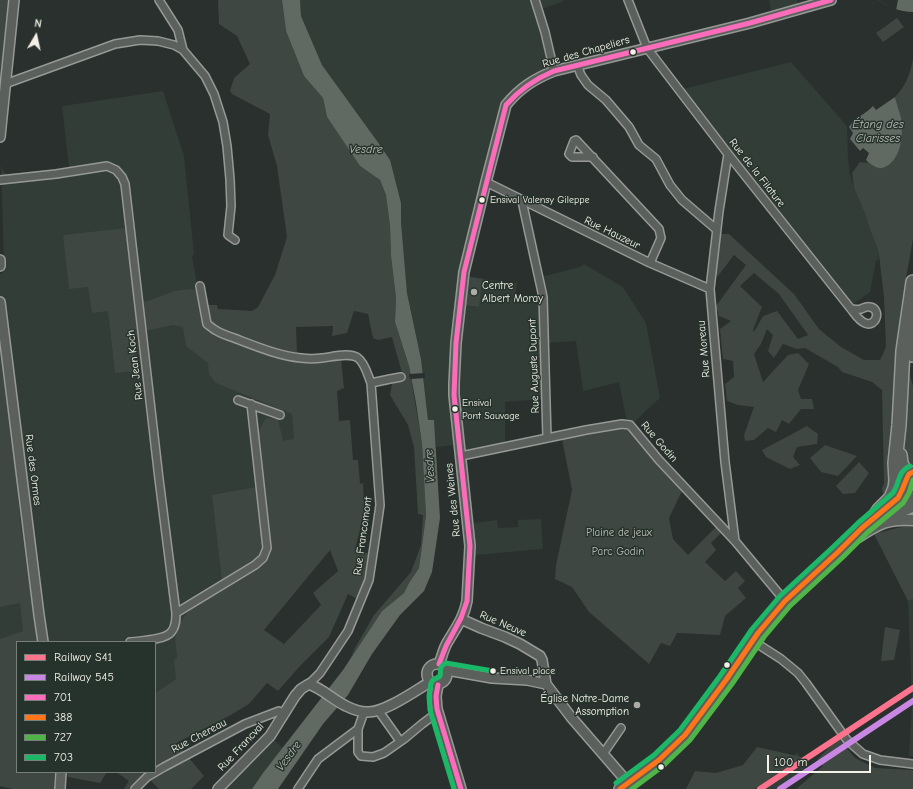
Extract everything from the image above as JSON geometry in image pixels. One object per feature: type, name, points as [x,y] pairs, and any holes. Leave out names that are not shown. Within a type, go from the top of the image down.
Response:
[{"type":"highway","points":[[874,520],[879,510],[891,498],[895,488],[895,463],[899,425],[903,352],[913,282]]},
{"type":"highway","points":[[910,306],[913,355]]},
{"type":"highway","points":[[899,425],[901,463],[908,478]]},
{"type":"main road","points":[[627,787],[659,760],[685,735],[753,641],[785,601],[862,528],[913,496],[906,490],[908,478]]},
{"type":"main road","points":[[858,537],[898,498],[908,478]]},
{"type":"main road","points":[[874,520],[913,506]]},
{"type":"main road","points":[[838,552],[882,522],[903,519],[913,520]]},
{"type":"street","points":[[0,137],[14,0]]},
{"type":"street","points":[[159,0],[178,30],[183,50]]},
{"type":"street","points":[[535,0],[554,71]]},
{"type":"street","name":"Rue de la Filature","points":[[628,0],[648,48],[728,154],[851,309]]},
{"type":"street","name":"Rue des Chapeliers","points":[[456,350],[464,272],[506,105],[512,97],[531,81],[554,71],[750,23],[831,0]]},
{"type":"street","points":[[5,84],[115,44],[140,40],[158,41],[174,45],[183,50],[205,76],[214,94],[223,122],[230,180],[231,206],[228,235],[235,240]]},
{"type":"street","points":[[577,65],[581,75],[588,85],[606,100],[629,127],[639,145],[656,160],[670,185],[682,200],[717,230]]},
{"type":"street","name":"Rue Moreau","points":[[728,154],[710,289],[725,462],[735,541]]},
{"type":"street","points":[[593,157],[659,229],[661,238],[650,263]]},
{"type":"street","name":"Rue Jean Koch","points":[[0,180],[56,174],[107,166],[116,170],[122,177],[132,240],[158,472],[176,613],[176,622],[170,634],[164,637],[137,641]]},
{"type":"street","name":"Rue Hauzeur","points":[[486,182],[650,263],[710,289]]},
{"type":"street","name":"Rue Auguste Dupont","points":[[522,201],[543,297],[547,438]]},
{"type":"street","points":[[0,260],[0,266]]},
{"type":"street","name":"Rue Francomont","points":[[200,286],[207,324],[217,332],[284,356],[303,359],[339,356],[356,357],[360,359],[371,383],[380,505],[368,580],[348,631],[313,685]]},
{"type":"street","name":"Rue des Ormes","points":[[0,302],[43,641]]},
{"type":"street","name":"Rue des Weines","points":[[443,667],[446,645],[466,609],[470,546],[454,395],[456,350]]},
{"type":"street","points":[[371,383],[401,377]]},
{"type":"street","points":[[238,400],[280,415]]},
{"type":"street","points":[[176,613],[255,565],[263,558],[267,548],[251,404]]},
{"type":"street","name":"Rue Godin","points":[[460,456],[622,424],[630,425],[659,460],[735,541],[785,601]]},
{"type":"street","name":"Rue Neuve","points":[[461,619],[505,637],[540,656],[546,684]]},
{"type":"street","points":[[753,641],[781,659],[798,673],[848,740],[863,754],[880,760],[913,764]]},
{"type":"street","points":[[460,789],[438,712],[434,684],[427,676],[428,670],[433,665],[492,678],[527,680],[546,684],[571,717],[603,754],[627,787]]},
{"type":"street","points":[[313,685],[345,706],[364,712],[372,712],[392,705],[434,684],[442,684],[447,678],[448,674],[443,667]]},
{"type":"street","name":"Rue Francval","points":[[218,789],[270,736],[301,689],[313,685]]},
{"type":"street","points":[[378,710],[400,741]]},
{"type":"street","name":"Rue Chereau","points":[[156,772],[245,724],[279,711]]},
{"type":"street","points":[[364,712],[358,729],[358,752],[361,756],[373,757],[384,753],[438,712]]},
{"type":"street","points":[[603,754],[621,728]]},
{"type":"street","points":[[298,789],[318,759],[358,729]]},
{"type":"street","points":[[60,789],[61,773]]},
{"type":"street","name":"Rue Chereau","points":[[135,789],[147,777],[154,773]]},
{"type":"shaded area","points":[[300,0],[532,0],[550,69],[502,105],[461,276],[455,445],[436,447],[434,421],[428,420],[421,359],[407,293],[401,222],[401,203],[377,141],[322,65],[301,16]]},
{"type":"shaded area","points":[[539,0],[563,0],[564,1],[542,9]]},
{"type":"shaded area","points":[[769,0],[797,0],[798,6],[771,12]]},
{"type":"shaded area","points":[[791,62],[847,126],[850,174],[877,247],[879,259],[876,261],[870,292],[852,305],[743,168],[683,89]]},
{"type":"shaded area","points":[[163,91],[184,156],[194,254],[192,256],[204,322],[286,364],[330,550],[176,679],[156,692],[156,641],[16,641],[16,773],[67,773],[68,777],[54,776],[54,789],[13,789],[0,786],[0,274],[3,273],[4,263],[1,165],[3,171],[7,174],[69,168],[62,106]]},
{"type":"shaded area","points":[[584,264],[623,287],[646,323],[660,398],[634,422],[626,418],[619,382],[583,391],[576,341],[547,343],[541,277],[580,267]]},
{"type":"shaded area","points":[[467,276],[517,283],[515,300],[540,303],[543,399],[505,402],[505,444],[463,452],[457,387],[459,342]]},
{"type":"shaded area","points":[[541,519],[543,549],[475,555],[474,523],[497,520],[498,528],[518,527],[518,520]]},
{"type":"shaded area","points":[[913,599],[913,756],[909,756],[912,702],[908,601]]},
{"type":"shaded area","points":[[271,737],[283,748],[252,789],[221,789]]},
{"type":"shaded area","points":[[797,752],[807,768],[777,789],[755,789],[781,772]]},
{"type":"green space","points":[[0,0],[11,0],[0,101]]},
{"type":"green space","points":[[218,0],[282,0],[286,31],[304,76],[323,98],[327,117],[360,166],[380,180],[386,195],[396,298],[395,322],[409,366],[422,444],[426,515],[419,568],[404,593],[382,611],[350,659],[374,615],[411,572],[421,545],[423,515],[418,514],[414,447],[408,425],[390,395],[392,384],[402,373],[392,337],[378,340],[373,338],[368,314],[354,311],[347,333],[332,336],[333,326],[296,327],[297,354],[290,356],[234,338],[208,323],[204,305],[217,305],[218,309],[252,311],[258,307],[275,275],[287,237],[277,166],[268,135],[270,114],[232,94],[230,91],[234,78],[250,64],[237,36],[219,24]]},
{"type":"green space","points":[[897,18],[904,27],[883,42],[876,33]]},
{"type":"green space","points":[[913,59],[913,239],[902,301],[891,490],[886,496],[883,494],[882,488],[884,484],[882,390],[872,382],[842,372],[838,367],[805,348],[797,349],[783,344],[774,358],[768,351],[773,335],[767,329],[761,344],[754,354],[763,382],[788,355],[798,353],[809,364],[798,390],[801,399],[812,399],[814,409],[801,409],[789,424],[782,420],[776,432],[768,428],[754,440],[745,441],[744,435],[754,407],[738,405],[727,401],[725,384],[734,377],[733,361],[723,359],[720,329],[731,321],[719,316],[716,306],[746,265],[734,255],[718,276],[712,274],[717,234],[729,234],[794,294],[819,329],[841,347],[864,360],[880,360],[886,347],[884,297],[879,255],[866,216],[854,188],[852,173],[860,162],[869,163],[882,168],[892,162],[901,119],[895,97],[905,84]],"holes":[[[754,273],[779,294],[808,335],[798,339],[777,311],[763,316],[754,332],[753,330],[762,307],[740,286]]]},
{"type":"green space","points":[[126,228],[139,335],[133,336],[137,371],[115,373],[108,311],[92,313],[88,287],[69,289],[63,235]]},
{"type":"green space","name":"Centre Albert Moray","points":[[470,277],[482,279],[479,307],[466,305]]},
{"type":"green space","points":[[190,289],[200,291],[204,322],[291,360],[299,362],[341,359],[344,388],[337,391],[339,421],[350,420],[353,460],[358,460],[360,484],[363,483],[365,525],[361,525],[355,550],[372,554],[359,600],[348,594],[329,637],[278,691],[267,683],[249,704],[176,743],[185,753],[156,768],[156,692],[176,679],[174,660],[177,658],[175,638],[180,623],[188,611],[265,563],[270,547],[258,432],[266,418],[278,419],[283,441],[294,439],[292,414],[216,383],[209,374],[208,363],[186,346],[183,327],[173,325],[145,331],[142,303],[175,291]],"holes":[[[330,550],[338,571],[313,593],[321,605],[284,644],[264,630]]]},
{"type":"green space","points":[[0,350],[3,350],[16,463],[20,521],[37,641],[16,641],[16,773],[54,773],[54,789],[13,789],[0,786],[0,639],[23,631],[20,603],[0,607]]},
{"type":"green space","points":[[907,365],[913,386],[913,468],[909,468],[904,456]]},
{"type":"green space","points":[[807,426],[818,434],[817,444],[797,447],[793,457],[800,465],[790,469],[766,457],[762,450]]},
{"type":"green space","name":"Parc Godin","points":[[621,427],[630,431],[682,491],[669,518],[673,539],[688,555],[716,527],[721,533],[711,543],[716,550],[705,562],[725,581],[736,571],[745,581],[738,588],[746,598],[725,616],[720,635],[677,633],[670,646],[661,643],[649,664],[589,612],[572,587],[555,579],[556,565],[572,490],[562,439]]},
{"type":"green space","points":[[825,445],[857,456],[838,476],[821,472],[810,458]]},
{"type":"green space","points":[[859,462],[869,473],[855,493],[843,494],[836,486]]},
{"type":"green space","points":[[256,487],[262,542],[260,554],[254,563],[222,581],[212,495]]},
{"type":"green space","points":[[905,526],[913,527],[913,599],[908,601],[874,534]]},
{"type":"green space","points":[[885,627],[900,630],[894,660],[881,661]]},
{"type":"green space","points":[[838,738],[855,758],[875,768],[913,770],[913,789],[796,789],[823,766],[817,760]]},
{"type":"green space","points":[[757,747],[802,757],[755,789],[686,789],[695,771],[716,773],[743,765]]},
{"type":"green space","points":[[189,758],[204,776],[191,789],[159,789],[149,779]]},
{"type":"green space","points":[[67,773],[106,773],[100,783],[68,777]]},
{"type":"green space","points":[[117,773],[148,773],[129,789],[124,789],[129,781]]},
{"type":"water","name":"Vesdre","points":[[282,0],[300,0],[301,16],[322,65],[390,160],[401,203],[401,222],[407,293],[421,359],[428,420],[434,420],[440,518],[432,572],[424,591],[400,615],[372,654],[348,695],[323,724],[278,789],[252,789],[343,670],[382,611],[404,593],[419,568],[426,515],[422,444],[416,403],[409,366],[395,322],[396,298],[386,195],[380,180],[360,166],[327,117],[323,98],[304,76],[286,31]]},
{"type":"water","points":[[878,0],[913,0],[913,12],[899,10]]},
{"type":"water","name":"Étang des Clarisses","points":[[895,97],[902,124],[902,135],[899,151],[897,156],[890,164],[883,168],[879,168],[873,166],[866,160],[869,153],[863,148],[860,151],[850,139],[853,133],[849,127],[855,120],[873,106],[876,110]]},
{"type":"pier","points":[[878,0],[898,0],[896,10]]},
{"type":"pier","points":[[425,373],[425,378],[410,379],[409,374]]},
{"type":"rail line","name":"S41","points":[[760,789],[913,688]]},
{"type":"rail line","name":"545","points":[[780,789],[913,701]]},
{"type":"transit line","name":"701","points":[[439,664],[446,646],[461,618],[467,601],[470,546],[454,395],[456,343],[464,272],[506,105],[528,85],[540,77],[554,71],[750,23],[831,0]]},
{"type":"transit line","name":"703","points":[[616,783],[654,755],[680,730],[720,676],[752,629],[780,596],[858,523],[893,493],[903,471],[910,466]]},
{"type":"transit line","name":"388","points":[[620,789],[659,760],[685,735],[726,680],[758,633],[785,601],[862,528],[898,498],[909,474],[913,472]]},
{"type":"transit line","name":"727","points":[[632,789],[663,766],[690,740],[732,684],[764,637],[790,606],[867,533],[903,503],[909,493],[913,480]]},
{"type":"transit line","name":"703","points":[[454,789],[430,710],[429,696],[431,683],[440,676],[441,667],[446,663],[493,671]]},
{"type":"transit line","name":"701","points":[[438,685],[436,696],[437,709],[461,789]]},
{"type":"place","name":"Ensival Valensy Gileppe","points":[[482,200]]},
{"type":"place","name":"Centre Albert Moray","points":[[474,292]]},
{"type":"place","name":"Ensival Pont Sauvage","points":[[455,409]]},
{"type":"place","name":"Ensival place","points":[[493,671]]},
{"type":"place","name":"Église Notre-Dame Assomption","points":[[637,705]]},
{"type":"park label","name":"Plaine de jeux","points":[[619,533]]}]
